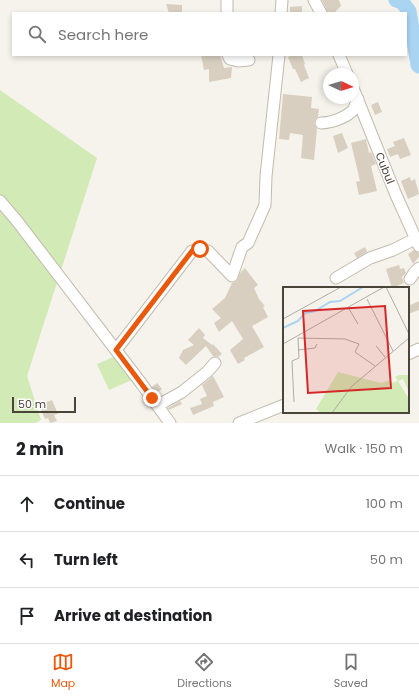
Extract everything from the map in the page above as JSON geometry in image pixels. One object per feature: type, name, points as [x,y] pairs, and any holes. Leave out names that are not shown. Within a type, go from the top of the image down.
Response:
[{"type":"street","points":[[227,0],[227,12]]},
{"type":"street","points":[[281,12],[282,0]]},
{"type":"street","points":[[314,0],[320,12]]},
{"type":"street","points":[[228,56],[230,59],[238,61],[249,60]]},
{"type":"street","points":[[116,350],[192,251],[200,249],[208,251],[232,276],[242,247],[248,243],[265,205],[266,176],[279,56]]},
{"type":"street","points":[[339,56],[344,68]]},
{"type":"street","name":"Cubul","points":[[359,101],[417,243]]},
{"type":"street","points":[[321,123],[326,123],[346,115],[353,109],[356,104]]},
{"type":"street","points":[[0,201],[116,350],[170,423]]},
{"type":"street","points":[[336,278],[370,258],[417,243]]},
{"type":"street","points":[[410,279],[419,268]]},
{"type":"street","points":[[409,354],[419,350]]},
{"type":"street","points":[[154,402],[162,403],[182,392],[207,372],[215,363]]},
{"type":"street","points":[[239,423],[283,404]]},
{"type":"green space","points":[[0,90],[97,158],[27,376],[41,420],[35,423],[0,423]]},
{"type":"green space","points":[[118,355],[136,378],[109,390],[97,364]]},
{"type":"building","points":[[322,0],[339,0],[341,6],[335,12],[328,12]]},
{"type":"building","points":[[166,4],[182,5],[182,12],[169,12]]},
{"type":"building","points":[[302,6],[302,12],[290,12],[290,7]]},
{"type":"building","points":[[201,56],[220,56],[224,68],[232,67],[231,78],[209,82],[209,69],[204,70]]},
{"type":"building","points":[[302,56],[309,78],[301,82],[288,57]]},
{"type":"building","points":[[283,94],[312,97],[311,108],[319,109],[318,117],[314,123],[317,129],[314,160],[301,158],[303,135],[290,133],[289,140],[279,139]]},
{"type":"building","points":[[378,102],[382,112],[375,115],[371,105]]},
{"type":"building","points":[[342,133],[348,148],[338,153],[333,136]]},
{"type":"building","points":[[404,138],[411,155],[400,159],[398,154],[390,157],[387,149],[395,146],[393,142]]},
{"type":"building","points":[[366,139],[369,153],[371,152],[376,164],[371,166],[377,191],[359,195],[356,182],[360,181],[351,143]]},
{"type":"building","points":[[410,177],[411,181],[415,179],[419,194],[408,199],[401,181]]},
{"type":"building","points":[[365,247],[367,252],[357,258],[354,253]]},
{"type":"building","points":[[414,250],[419,253],[419,257],[413,264],[408,254]]},
{"type":"building","points":[[399,265],[400,269],[404,268],[406,273],[402,277],[404,283],[392,287],[386,269]]},
{"type":"building","points":[[245,268],[258,285],[254,288],[259,299],[265,306],[263,307],[268,317],[252,326],[264,347],[244,358],[245,360],[238,364],[230,350],[243,339],[232,321],[219,332],[214,323],[221,318],[212,309],[225,298],[232,283],[237,281],[240,273]]},
{"type":"building","points":[[419,301],[419,310],[409,314],[409,306]]},
{"type":"building","points":[[199,328],[205,335],[203,338],[212,345],[213,344],[222,354],[218,357],[213,356],[206,346],[186,365],[179,358],[183,350],[194,345],[188,340]]},
{"type":"building","points":[[213,376],[224,397],[213,402],[214,406],[193,415],[190,408],[202,404],[200,399],[207,396],[202,385]]},
{"type":"building","points":[[157,383],[162,389],[157,393],[152,387]]},
{"type":"building","points":[[52,400],[58,414],[54,415],[57,421],[50,423],[48,418],[45,419],[39,405]]},
{"type":"building","points":[[180,401],[182,404],[169,410],[168,408]]},
{"type":"waterway","points":[[396,0],[402,2],[409,11],[419,66]]},
{"type":"route","points":[[152,398],[116,350],[192,251],[200,249]]}]
